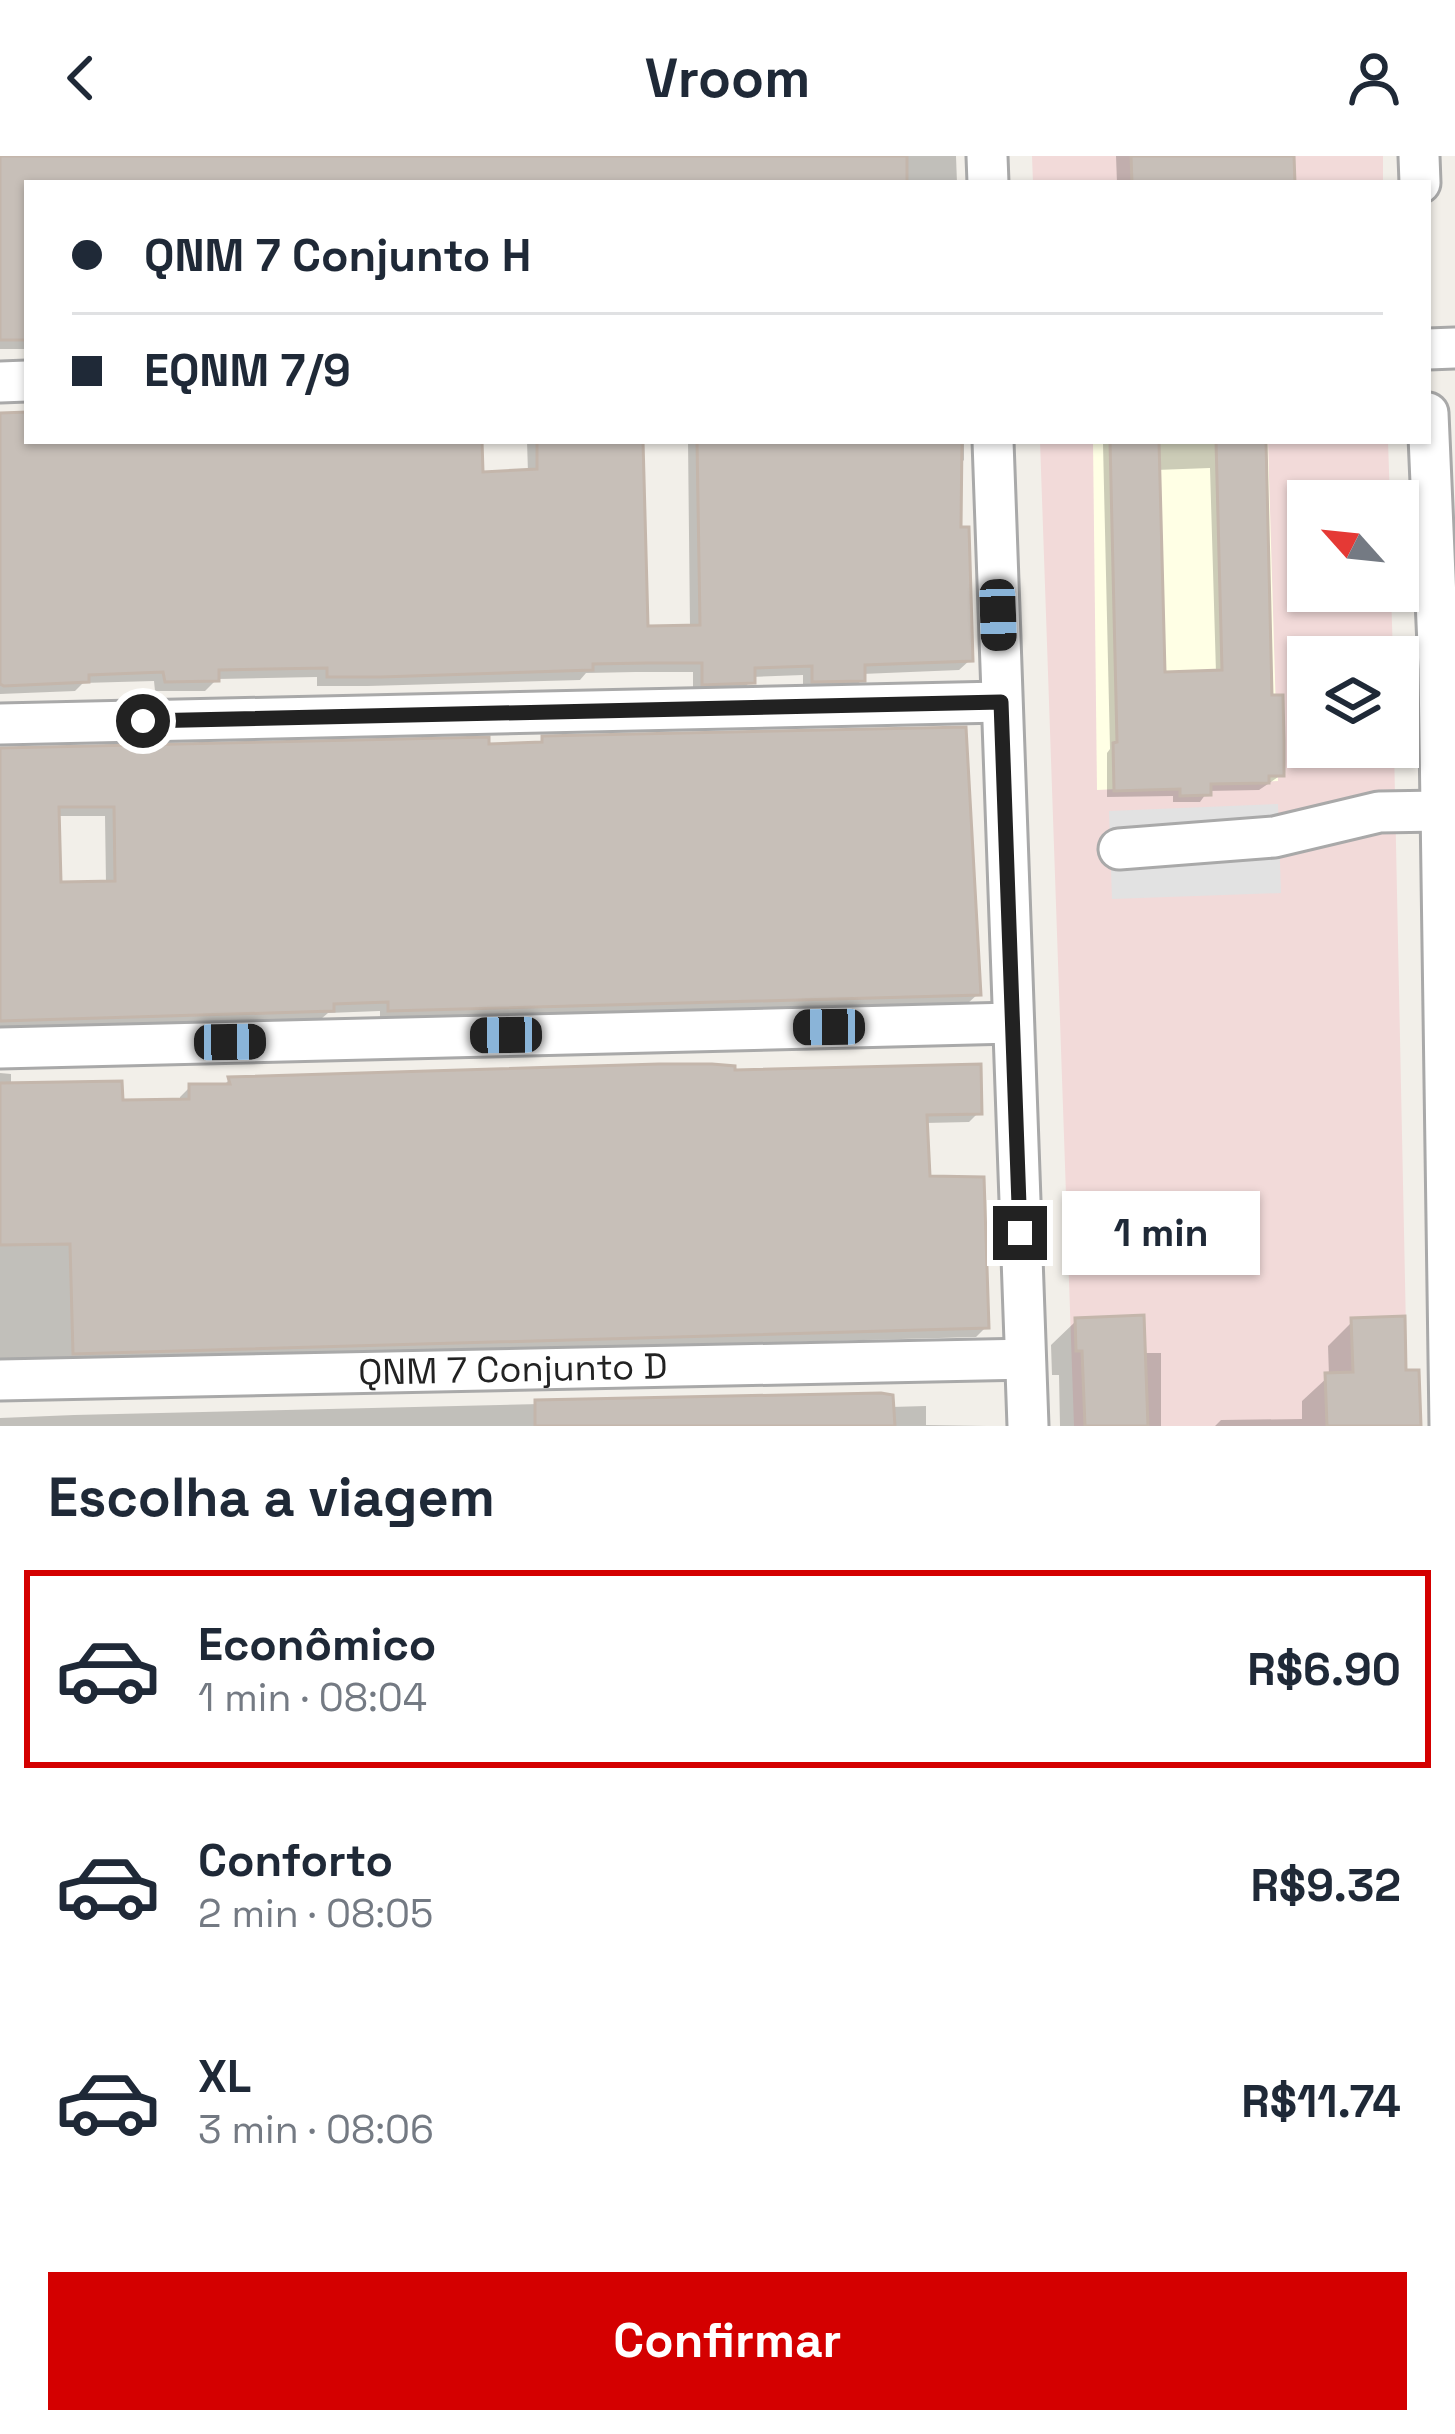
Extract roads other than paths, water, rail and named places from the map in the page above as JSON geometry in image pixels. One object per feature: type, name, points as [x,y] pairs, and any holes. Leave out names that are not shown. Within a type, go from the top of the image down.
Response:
[{"type":"street","points":[[993,444],[1028,1426]]},
{"type":"street","points":[[1430,444],[1447,668],[1440,811],[1448,1016],[1450,1426]]},
{"type":"street","points":[[0,724],[1001,702]]},
{"type":"street","points":[[1118,849],[1274,837],[1378,812],[1440,811]]},
{"type":"street","points":[[0,1048],[1012,1023]]},
{"type":"street","name":"QNM 7 Conjunto D","points":[[0,1380],[1025,1359]]}]
